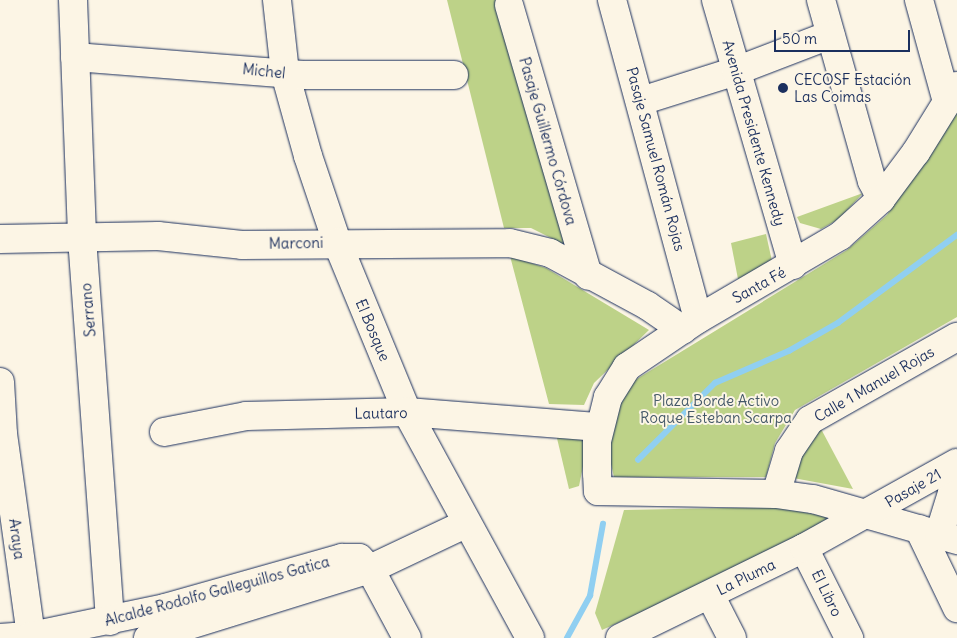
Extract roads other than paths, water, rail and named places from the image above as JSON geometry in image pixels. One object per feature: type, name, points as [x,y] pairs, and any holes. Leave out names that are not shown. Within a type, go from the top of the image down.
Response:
[{"type":"street","name":"Serrano","points":[[73,0],[82,238],[110,620]]},
{"type":"street","name":"El Bosque","points":[[277,0],[285,73],[308,156],[337,242],[407,412],[465,524],[530,638]]},
{"type":"street","name":"Pasaje Samuel Román Rojas","points":[[612,0],[641,101],[691,324]]},
{"type":"street","name":"Avenida Presidente Kennedy","points":[[716,0],[793,266]]},
{"type":"street","points":[[821,0],[872,181],[881,199]]},
{"type":"street","points":[[919,0],[952,94]]},
{"type":"street","name":"Pasaje Guillermo Córdova","points":[[508,6],[588,276]]},
{"type":"street","points":[[641,101],[736,71],[830,35]]},
{"type":"street","name":"Michel","points":[[74,57],[285,73],[454,75]]},
{"type":"street","name":"Santa Fé","points":[[776,494],[598,491],[600,427],[608,396],[628,367],[691,324],[793,266],[840,236],[881,199],[952,94]]},
{"type":"street","name":"Marconi","points":[[0,239],[158,236],[242,245],[337,242],[510,243],[550,253],[588,276],[648,306],[691,324]]},
{"type":"street","name":"Calle 1 Manuel Rojas","points":[[776,494],[789,451],[810,420],[957,337]]},
{"type":"street","name":"Araya","points":[[0,382],[2,434],[31,636]]},
{"type":"street","name":"Lautaro","points":[[164,432],[246,416],[407,412],[600,427]]},
{"type":"street","name":"Pasaje 21","points":[[870,513],[957,463]]},
{"type":"street","points":[[957,491],[952,493],[938,534],[957,608]]},
{"type":"street","points":[[776,494],[813,499],[870,513],[938,534]]},
{"type":"street","name":"La Pluma","points":[[620,638],[804,548],[870,513]]},
{"type":"street","name":"Alcalde Rodolfo Galleguillos Gatica","points":[[148,638],[370,569],[465,524]]},
{"type":"street","name":"El Libro","points":[[804,548],[849,638]]},
{"type":"street","name":"Alcalde Rodolfo Galleguillos Gatica","points":[[0,638],[31,636],[165,608],[319,562],[360,558],[370,569]]},
{"type":"street","points":[[370,569],[407,638]]},
{"type":"street","points":[[710,595],[732,638]]},
{"type":"waterway","points":[[638,460],[715,383],[789,351],[838,323],[957,235]]},
{"type":"waterway","points":[[567,638],[590,596],[603,524]]},
{"type":"place","name":"CECOSF Estación Las Coimas","points":[[783,88]]},
{"type":"park label","name":"Plaza Borde Activo Roque Esteban Scarpa","points":[[716,408]]}]
